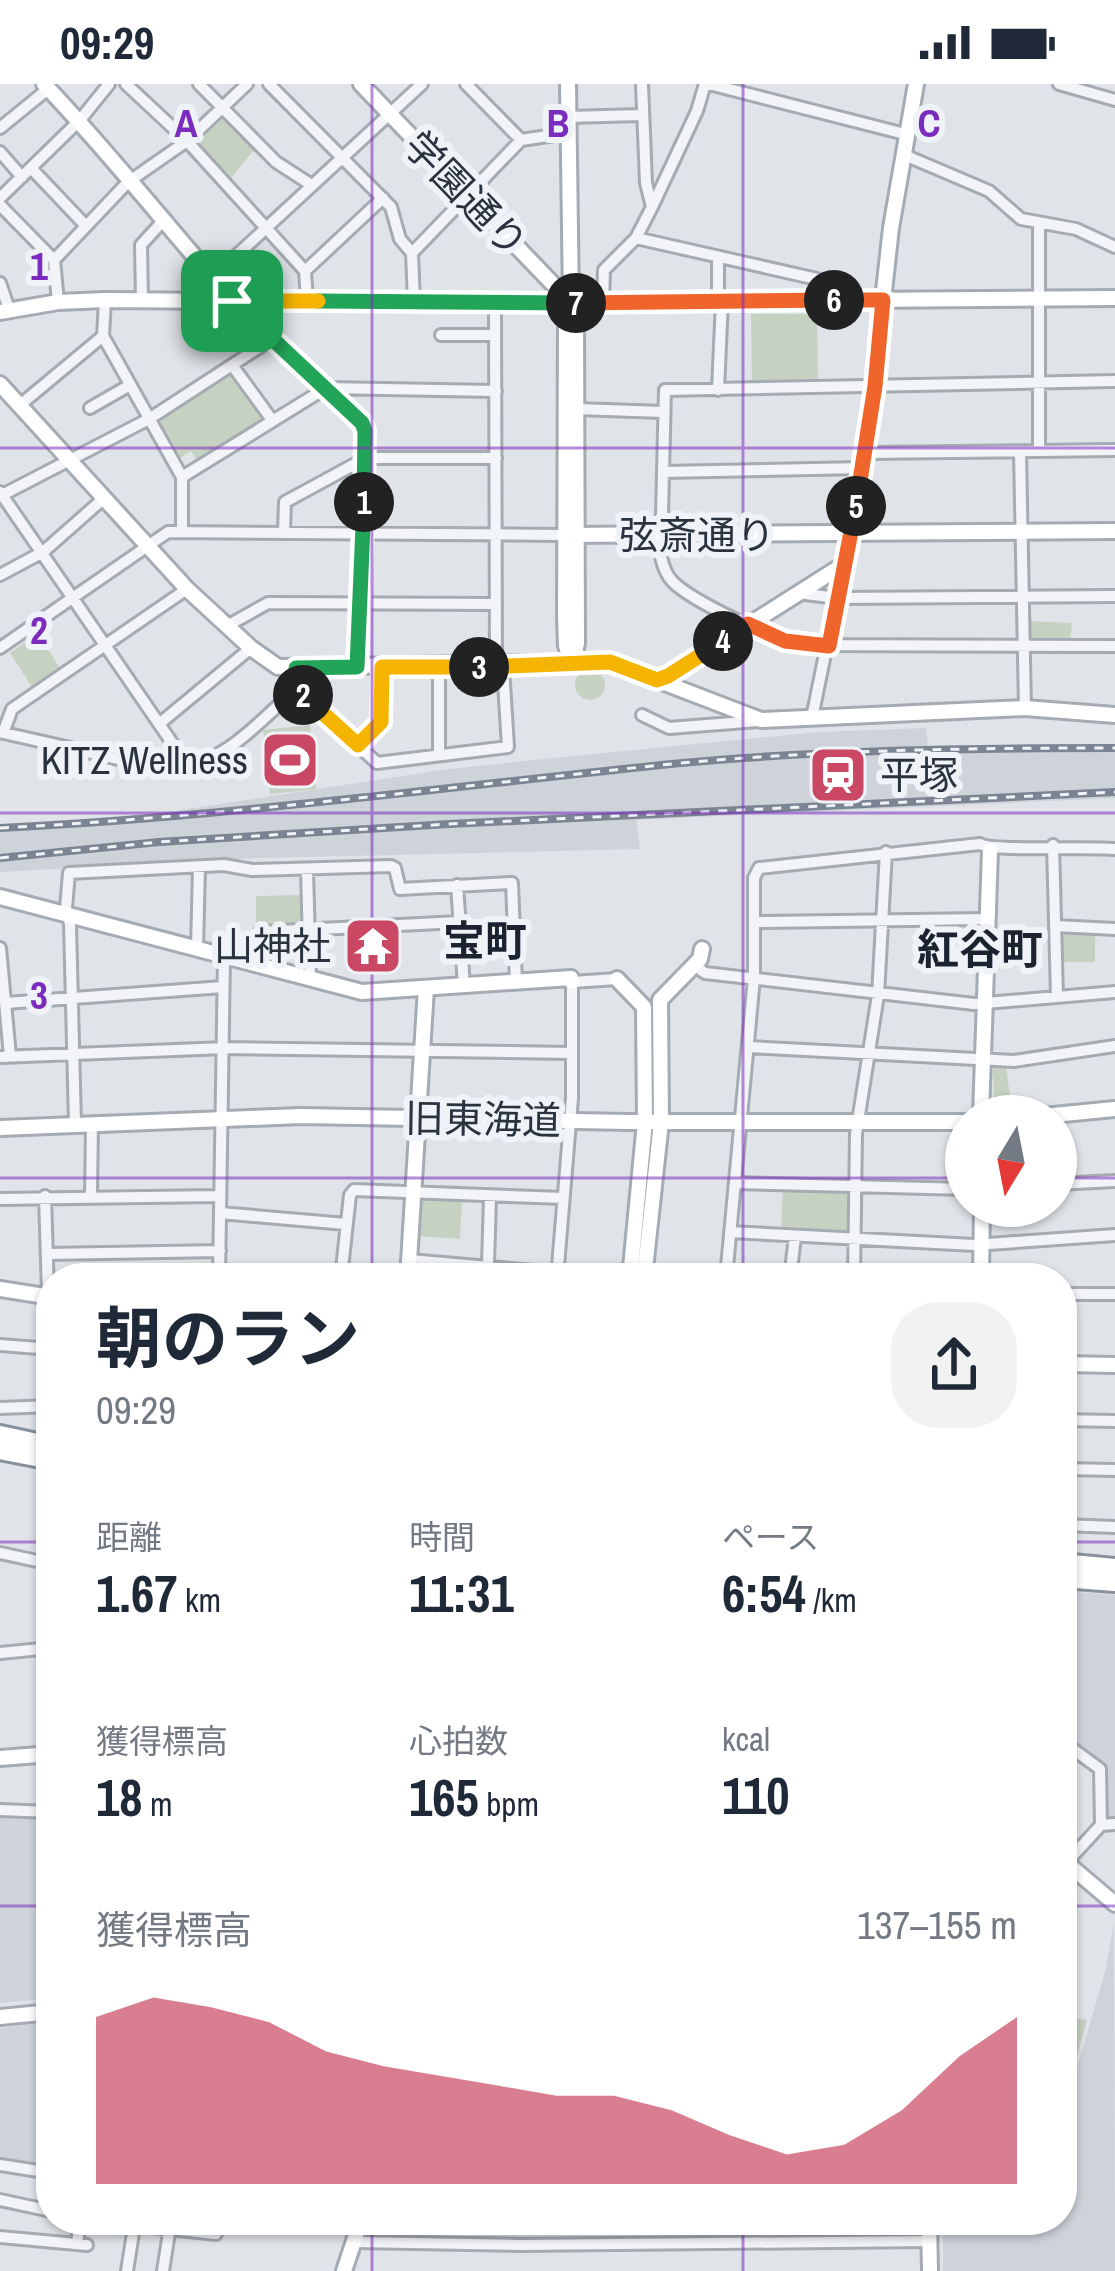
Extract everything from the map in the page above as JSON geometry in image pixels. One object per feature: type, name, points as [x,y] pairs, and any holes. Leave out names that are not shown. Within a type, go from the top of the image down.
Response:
[{"type":"highway","points":[[0,1435],[36,1443]]},
{"type":"highway","points":[[0,1450],[36,1457]]},
{"type":"highway","points":[[1077,1564],[1115,1568]]},
{"type":"highway","points":[[1077,1579],[1115,1582]]},
{"type":"street","points":[[58,302],[54,260],[0,201],[109,84]]},
{"type":"street","points":[[126,84],[187,141],[305,271],[307,301]]},
{"type":"street","points":[[199,84],[276,162],[310,184]]},
{"type":"street","points":[[54,260],[128,182],[187,141],[247,84]]},
{"type":"street","points":[[269,84],[391,207],[400,239],[412,253],[414,302]]},
{"type":"street","name":"学園通り","points":[[361,84],[571,303]]},
{"type":"street","points":[[212,278],[422,84]]},
{"type":"street","points":[[466,84],[521,140]]},
{"type":"street","points":[[568,84],[571,303],[566,320],[578,643],[572,663]]},
{"type":"street","points":[[642,84],[652,207]]},
{"type":"street","points":[[603,302],[604,270],[636,238],[707,84],[905,134]]},
{"type":"street","points":[[812,718],[865,461],[902,154],[916,84]]},
{"type":"street","points":[[1059,84],[1115,100]]},
{"type":"street","points":[[0,128],[46,87],[80,120],[232,301],[362,423],[366,458],[357,667]]},
{"type":"street","points":[[412,253],[521,140],[568,125],[641,115]]},
{"type":"street","points":[[0,152],[86,226]]},
{"type":"street","points":[[902,154],[989,191],[1021,219],[1076,230],[1115,247]]},
{"type":"street","points":[[305,271],[383,198]]},
{"type":"street","points":[[142,300],[140,245],[162,222]]},
{"type":"street","points":[[1039,223],[1039,451]]},
{"type":"street","points":[[636,238],[818,279],[818,301]]},
{"type":"street","points":[[718,258],[718,390]]},
{"type":"street","points":[[0,283],[4,310],[105,300],[495,304],[1115,298]]},
{"type":"street","points":[[105,300],[103,336],[182,477],[182,531]]},
{"type":"street","points":[[571,303],[576,317],[577,409],[571,536]]},
{"type":"street","points":[[296,668],[296,689],[377,763],[508,747],[496,604],[495,304]]},
{"type":"street","points":[[441,335],[495,335]]},
{"type":"street","points":[[20,406],[103,336]]},
{"type":"street","points":[[190,769],[2,493],[149,419],[272,339]]},
{"type":"street","points":[[232,365],[272,420]]},
{"type":"street","points":[[1115,381],[665,390],[661,557],[673,583],[785,641],[829,646],[1115,646]]},
{"type":"street","points":[[0,383],[187,589],[250,649],[278,667],[610,662],[761,720]]},
{"type":"street","points":[[90,408],[130,385]]},
{"type":"street","points":[[182,477],[326,388],[496,391]]},
{"type":"street","points":[[577,409],[663,412]]},
{"type":"street","points":[[663,472],[1115,450]]},
{"type":"street","points":[[1020,452],[1025,708]]},
{"type":"street","points":[[284,532],[284,502],[366,458],[496,458]]},
{"type":"street","points":[[0,575],[43,552],[104,500]]},
{"type":"street","name":"弦斎通り","points":[[571,536],[1115,530]]},
{"type":"street","points":[[0,648],[168,532],[571,536]]},
{"type":"street","points":[[657,680],[843,566]]},
{"type":"street","points":[[187,589],[12,709],[2,732],[171,771],[190,769],[210,763],[296,689]]},
{"type":"street","points":[[797,593],[838,598],[1115,596]]},
{"type":"street","points":[[227,626],[268,603],[496,604]]},
{"type":"street","points":[[159,724],[250,649]]},
{"type":"street","points":[[358,745],[381,722],[382,667]]},
{"type":"street","points":[[439,667],[440,755]]},
{"type":"street","points":[[642,715],[669,728],[1025,708],[1115,715]]},
{"type":"street","points":[[727,1263],[754,978],[754,878],[764,864],[980,844],[989,850],[1052,845],[1115,849]]},
{"type":"street","points":[[1052,845],[1057,997]]},
{"type":"street","points":[[982,1095],[989,850]]},
{"type":"street","points":[[854,1263],[859,1122],[878,995],[886,852]]},
{"type":"street","points":[[91,1196],[73,1054],[69,873],[391,866],[400,889],[512,883],[516,982]]},
{"type":"street","points":[[197,950],[199,867]]},
{"type":"street","points":[[307,870],[310,979]]},
{"type":"street","points":[[457,885],[464,986]]},
{"type":"street","points":[[0,897],[362,992],[572,978],[570,1121],[558,1263]]},
{"type":"street","points":[[756,922],[986,919]]},
{"type":"street","points":[[250,964],[260,932],[459,922]]},
{"type":"street","points":[[1055,926],[1115,929]]},
{"type":"street","points":[[0,948],[5,1056],[223,1048],[572,1053]]},
{"type":"street","points":[[645,1263],[660,1000],[694,965],[702,949]]},
{"type":"street","points":[[220,1263],[224,957]]},
{"type":"street","points":[[694,965],[705,973],[984,1004],[1115,992]]},
{"type":"street","points":[[572,982],[617,979],[644,1007],[653,1122],[632,1263]]},
{"type":"street","points":[[6,1003],[223,987]]},
{"type":"street","points":[[409,1263],[426,988]]},
{"type":"street","points":[[748,1047],[1014,1061],[1115,1046]]},
{"type":"street","points":[[1077,1113],[1115,1109]]},
{"type":"street","name":"旧東海道","points":[[0,1128],[418,1117],[945,1122]]},
{"type":"street","points":[[1077,1183],[1115,1180]]},
{"type":"street","points":[[736,1183],[945,1188]]},
{"type":"street","points":[[342,1263],[354,1190],[563,1198]]},
{"type":"street","points":[[45,1196],[47,1263]]},
{"type":"street","points":[[0,1199],[220,1196]]},
{"type":"street","points":[[488,1263],[490,1197]]},
{"type":"street","points":[[220,1213],[346,1224]]},
{"type":"street","points":[[981,1227],[981,1263]]},
{"type":"street","points":[[730,1232],[981,1245],[1115,1235]]},
{"type":"street","points":[[792,1263],[795,1237]]},
{"type":"street","points":[[46,1254],[220,1250]]},
{"type":"street","points":[[409,1260],[456,1263]]},
{"type":"street","points":[[0,1289],[36,1295]]},
{"type":"street","points":[[1077,1294],[1115,1294]]},
{"type":"street","points":[[0,1346],[36,1348]]},
{"type":"street","points":[[1077,1364],[1115,1365]]},
{"type":"street","points":[[0,1408],[36,1407]]},
{"type":"street","points":[[1077,1420],[1115,1420]]},
{"type":"street","points":[[1077,1469],[1115,1470]]},
{"type":"street","points":[[1077,1525],[1115,1526]]},
{"type":"street","points":[[0,1553],[36,1561]]},
{"type":"street","points":[[0,1653],[36,1649]]},
{"type":"street","points":[[1077,1752],[1100,1769],[1108,1824],[1077,1850]]},
{"type":"street","points":[[0,1758],[36,1755]]},
{"type":"street","points":[[0,1810],[36,1811]]},
{"type":"street","points":[[1077,1872],[1115,1904]]},
{"type":"street","points":[[0,2017],[36,2013]]},
{"type":"street","points":[[0,2165],[36,2171]]},
{"type":"street","points":[[0,2200],[36,2207]]},
{"type":"street","points":[[0,2237],[82,2245],[83,2235]]},
{"type":"street","points":[[127,2271],[133,2235]]},
{"type":"street","points":[[164,2271],[169,2235]]},
{"type":"street","points":[[344,2271],[357,2235]]},
{"type":"street","points":[[930,2235],[930,2271]]},
{"type":"street","points":[[355,2242],[930,2241]]},
{"type":"shaded area","points":[[926,728],[928,746],[1115,744],[1115,798],[636,820],[640,849],[225,859],[0,872],[0,824],[175,811],[543,759],[818,732]]},
{"type":"shaded area","points":[[1077,1592],[1115,1595],[1115,1820],[1104,1818],[1103,1767],[1077,1747]]},
{"type":"shaded area","points":[[0,1814],[36,1816],[36,1999],[0,2003]]},
{"type":"shaded area","points":[[1114,1922],[1115,2271],[943,2271],[943,2235],[1077,2235],[1077,2068]]},
{"type":"shaded area","points":[[36,2024],[36,2166],[0,2160],[0,2028]]},
{"type":"green space","points":[[224,115],[255,149],[229,180],[194,140]]},
{"type":"green space","points":[[751,314],[817,314],[818,382],[752,382]]},
{"type":"green space","points":[[230,372],[265,420],[199,463],[191,451],[177,460],[157,418]]},
{"type":"green space","points":[[1028,621],[1072,623],[1070,643],[1028,642]]},
{"type":"green space","points":[[38,633],[61,670],[34,690],[10,653]]},
{"type":"green space","points":[[590,670],[605,685],[590,700],[575,685]]},
{"type":"green space","name":"KITZ Wellness","points":[[310,725],[316,789],[270,794],[263,730]]},
{"type":"green space","points":[[305,895],[306,927],[256,928],[256,896]]},
{"type":"green space","points":[[1060,931],[1095,932],[1095,962],[1060,962]]},
{"type":"green space","points":[[993,1066],[1006,1066],[1010,1095],[994,1095]]},
{"type":"green space","points":[[783,1188],[850,1190],[850,1234],[781,1232]]},
{"type":"green space","points":[[421,1199],[462,1201],[460,1239],[417,1236]]},
{"type":"green space","points":[[1077,2018],[1087,2020],[1077,2055]]},
{"type":"railway","points":[[0,828],[248,809],[717,760],[888,751],[1115,748]]},
{"type":"railway","points":[[0,858],[159,842],[449,824],[1115,792]]},
{"type":"place","name":"KITZ Wellness","points":[[290,760]]},
{"type":"place","name":"平塚","points":[[838,775]]},
{"type":"place","name":"山神社","points":[[373,946]]},
{"type":"district","name":"宝町","points":[[485,941]]},
{"type":"district","name":"紅谷町","points":[[980,949]]},
{"type":"route","points":[[883,300],[866,453],[829,646],[785,641],[748,624],[657,680],[610,662],[382,667],[381,722],[358,745],[296,689],[296,668],[357,667],[365,431],[357,417],[232,301],[883,300]]}]
